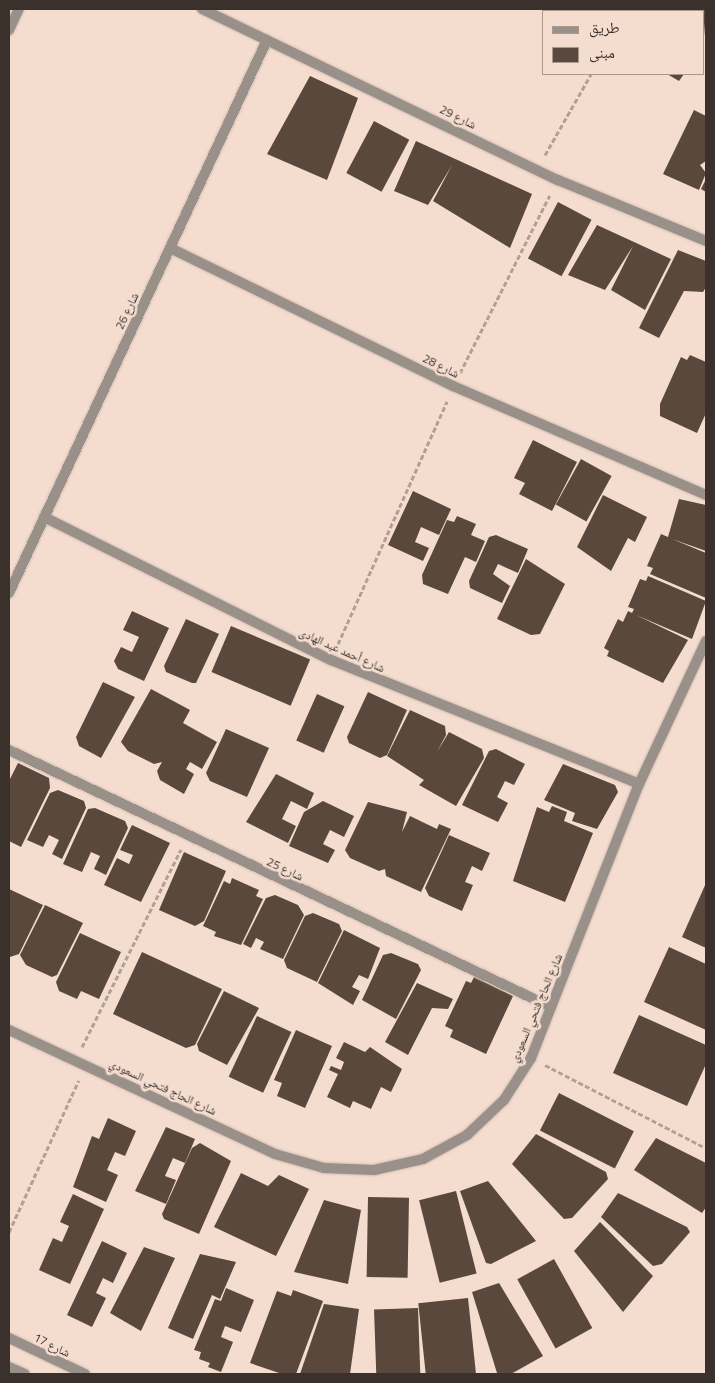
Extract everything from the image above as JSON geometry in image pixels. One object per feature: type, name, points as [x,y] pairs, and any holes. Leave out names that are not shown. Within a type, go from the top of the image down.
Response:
[{"type":"street","points":[[9,30],[19,9]]},
{"type":"street","name":"شارع 29","points":[[202,9],[558,180],[706,241]]},
{"type":"street","name":"شارع 26","points":[[9,593],[267,40]]},
{"type":"street","name":"شارع 28","points":[[170,248],[453,386],[706,495]]},
{"type":"street","name":"شارع أحمد عبد الهادى","points":[[44,517],[331,660],[640,784]]},
{"type":"street","name":"شارع الحاج فتحي السعودي","points":[[9,1030],[275,1154],[324,1168],[374,1170],[423,1158],[467,1135],[504,1100],[531,1058],[640,784],[706,641]]},
{"type":"street","name":"شارع 25","points":[[9,750],[187,837],[551,1007]]},
{"type":"street","name":"شارع 17","points":[[9,1338],[85,1374]]},
{"type":"street","points":[[9,1367],[25,1374]]},
{"type":"path","points":[[538,169],[590,75]]},
{"type":"path","points":[[331,660],[453,386],[558,180]]},
{"type":"path","points":[[75,1061],[187,837]]},
{"type":"path","points":[[531,1058],[706,1148]]},
{"type":"path","points":[[9,1232],[86,1065]]},
{"type":"building","points":[[640,9],[688,9],[664,10]]},
{"type":"building","points":[[693,9],[706,9],[705,23],[705,10]]},
{"type":"building","points":[[669,75],[683,75],[679,81]]},
{"type":"building","points":[[310,76],[358,98],[327,180],[267,154]]},
{"type":"building","points":[[694,110],[706,116],[706,161],[700,165],[706,173],[699,190],[663,174]]},
{"type":"building","points":[[374,121],[409,140],[382,192],[346,173]]},
{"type":"building","points":[[416,141],[532,194],[510,248],[433,201],[452,165],[428,205],[394,191]]},
{"type":"building","points":[[706,179],[706,192],[701,189]]},
{"type":"building","points":[[558,202],[592,220],[562,276],[528,259]]},
{"type":"building","points":[[597,225],[671,259],[645,310],[611,290],[633,246],[605,290],[568,275]]},
{"type":"building","points":[[678,250],[706,261],[706,287],[703,292],[684,291],[659,338],[639,328]]},
{"type":"building","points":[[690,355],[706,362],[706,413],[697,433],[660,416],[660,404],[681,357],[687,360]]},
{"type":"building","points":[[533,440],[577,462],[552,511],[519,494],[525,483],[514,478]]},
{"type":"building","points":[[581,459],[612,476],[586,521],[556,504]]},
{"type":"building","points":[[413,491],[451,509],[439,535],[421,527],[415,542],[429,548],[423,561],[388,545]]},
{"type":"building","points":[[603,495],[647,517],[635,542],[628,538],[611,571],[577,547]]},
{"type":"building","points":[[679,499],[706,505],[706,551],[672,539],[706,553],[706,598],[650,574],[653,568],[647,566],[661,534],[668,537]]},
{"type":"building","points":[[457,516],[476,524],[471,535],[485,541],[476,562],[465,557],[448,594],[423,584],[422,575],[447,520],[454,522]]},
{"type":"building","points":[[496,535],[528,549],[518,573],[498,564],[493,574],[510,586],[502,603],[470,588],[469,581],[489,537]]},
{"type":"building","points":[[526,559],[565,584],[540,634],[531,635],[497,619]]},
{"type":"building","points":[[648,576],[706,601],[692,639],[636,615],[688,640],[663,683],[607,656],[609,651],[604,648],[618,619],[623,622],[628,611],[632,613],[634,609],[628,607],[640,579],[646,581]]},
{"type":"building","points":[[132,611],[169,628],[144,681],[118,669],[114,661],[121,647],[132,652],[139,637],[123,630]]},
{"type":"building","points":[[186,619],[219,634],[196,683],[166,672],[164,666]]},
{"type":"building","points":[[231,626],[310,660],[291,706],[211,672]]},
{"type":"building","points":[[103,682],[135,697],[101,758],[79,746],[76,737]]},
{"type":"building","points":[[151,689],[190,710],[183,723],[217,742],[202,769],[190,762],[186,769],[194,774],[184,794],[160,780],[157,771],[162,762],[154,764],[128,751],[121,742]]},
{"type":"building","points":[[368,692],[407,710],[387,755],[380,758],[349,743],[347,737]]},
{"type":"building","points":[[317,694],[344,706],[324,753],[296,741]]},
{"type":"building","points":[[410,710],[445,726],[446,735],[437,752],[449,732],[482,749],[484,758],[456,806],[419,785],[424,780],[387,756]]},
{"type":"building","points":[[226,729],[269,748],[247,797],[210,781],[206,773]]},
{"type":"building","points":[[496,749],[525,764],[514,785],[505,781],[497,797],[508,803],[498,822],[462,805],[489,751]]},
{"type":"building","points":[[18,763],[49,778],[50,788],[21,847],[9,841],[9,781]]},
{"type":"building","points":[[563,764],[615,785],[618,792],[597,829],[572,821],[575,813],[544,800]]},
{"type":"building","points":[[276,774],[314,793],[307,809],[291,801],[282,819],[296,826],[288,843],[246,822]]},
{"type":"building","points":[[58,790],[84,801],[86,808],[62,859],[52,854],[59,840],[49,835],[43,847],[27,840],[50,793]]},
{"type":"building","points":[[323,801],[354,816],[344,837],[330,830],[323,844],[335,850],[328,863],[289,846],[304,812]]},
{"type":"building","points":[[368,802],[407,812],[402,832],[410,816],[437,829],[439,824],[451,829],[421,892],[386,876],[385,869],[379,871],[350,858],[345,850]]},
{"type":"building","points":[[552,806],[567,812],[564,821],[593,833],[565,902],[513,881],[537,807],[549,812]]},
{"type":"building","points":[[95,808],[125,821],[128,828],[106,875],[94,869],[100,856],[91,852],[82,872],[63,864],[88,809]]},
{"type":"building","points":[[132,825],[170,843],[141,902],[104,885],[117,858],[129,864],[133,855],[120,850]]},
{"type":"building","points":[[449,835],[490,853],[482,871],[472,866],[465,882],[473,885],[462,911],[429,896],[425,888]]},
{"type":"building","points":[[184,852],[226,871],[204,921],[195,926],[159,910]]},
{"type":"building","points":[[232,878],[259,890],[256,896],[263,899],[241,945],[214,936],[216,932],[203,926],[224,881],[230,884]]},
{"type":"building","points":[[706,883],[706,948],[682,937]]},
{"type":"building","points":[[9,889],[43,905],[19,954],[10,957]]},
{"type":"building","points":[[275,895],[298,905],[304,915],[283,959],[260,949],[264,942],[256,938],[251,948],[243,944],[266,898]]},
{"type":"building","points":[[45,905],[83,923],[57,975],[52,977],[26,965],[20,955]]},
{"type":"building","points":[[313,913],[339,924],[342,931],[317,982],[287,968],[284,960],[305,916]]},
{"type":"building","points":[[344,930],[380,948],[368,979],[359,975],[352,987],[360,991],[353,1005],[318,983]]},
{"type":"building","points":[[80,933],[121,952],[99,999],[81,991],[77,999],[59,991],[56,982]]},
{"type":"building","points":[[669,947],[706,964],[706,1030],[644,1002]]},
{"type":"building","points":[[142,952],[222,989],[195,1045],[186,1048],[113,1014]]},
{"type":"building","points":[[391,953],[418,964],[421,970],[396,1019],[362,1000],[383,955]]},
{"type":"building","points":[[474,977],[513,996],[486,1054],[450,1037],[453,1030],[445,1026],[466,981],[471,983]]},
{"type":"building","points":[[417,983],[453,999],[448,1009],[432,1008],[408,1055],[385,1042]]},
{"type":"building","points":[[224,991],[259,1008],[227,1065],[199,1051],[197,1044]]},
{"type":"building","points":[[639,1015],[706,1045],[706,1064],[687,1106],[613,1073]]},
{"type":"building","points":[[257,1016],[291,1032],[263,1093],[229,1077]]},
{"type":"building","points":[[296,1030],[332,1046],[305,1108],[277,1096],[282,1083],[274,1080]]},
{"type":"building","points":[[344,1042],[365,1052],[370,1047],[402,1069],[391,1092],[381,1087],[371,1109],[353,1101],[350,1108],[327,1097],[338,1074],[329,1070],[331,1066],[341,1070],[344,1062],[336,1058]]},
{"type":"building","points":[[559,1093],[634,1131],[615,1169],[540,1130]]},
{"type":"building","points":[[108,1118],[136,1131],[125,1156],[115,1152],[107,1170],[118,1175],[106,1202],[73,1187],[92,1136],[99,1139]]},
{"type":"building","points":[[166,1127],[195,1139],[185,1163],[173,1158],[165,1176],[176,1180],[166,1204],[135,1191]]},
{"type":"building","points":[[536,1134],[606,1172],[608,1179],[572,1218],[564,1219],[512,1164]]},
{"type":"building","points":[[656,1138],[706,1163],[706,1207],[702,1213],[634,1170]]},
{"type":"building","points":[[200,1143],[231,1161],[199,1234],[164,1219],[162,1214],[192,1148]]},
{"type":"building","points":[[241,1173],[268,1186],[279,1175],[309,1189],[276,1256],[214,1227]]},
{"type":"building","points":[[488,1181],[536,1241],[491,1264],[486,1263],[460,1191]]},
{"type":"building","points":[[456,1191],[477,1273],[440,1283],[419,1200]]},
{"type":"building","points":[[618,1193],[687,1227],[690,1232],[662,1264],[653,1266],[601,1217]]},
{"type":"building","points":[[73,1194],[104,1209],[70,1284],[39,1270],[53,1238],[62,1242],[69,1226],[60,1222]]},
{"type":"building","points":[[368,1197],[409,1198],[408,1278],[367,1277]]},
{"type":"building","points":[[324,1200],[361,1210],[348,1284],[294,1272]]},
{"type":"building","points":[[600,1222],[653,1276],[623,1312],[574,1251]]},
{"type":"building","points":[[102,1241],[127,1253],[113,1283],[103,1278],[96,1293],[106,1298],[92,1327],[67,1315]]},
{"type":"building","points":[[144,1247],[175,1258],[141,1331],[110,1313]]},
{"type":"building","points":[[200,1254],[236,1262],[220,1299],[212,1295],[193,1339],[168,1328]]},
{"type":"building","points":[[554,1259],[592,1328],[556,1348],[517,1279]]},
{"type":"building","points":[[499,1283],[543,1356],[511,1374],[497,1373],[472,1292]]},
{"type":"building","points":[[226,1288],[254,1300],[241,1332],[225,1326],[221,1337],[233,1342],[221,1372],[208,1367],[210,1363],[199,1359],[201,1352],[194,1350],[215,1299],[221,1301]]},
{"type":"building","points":[[293,1290],[323,1301],[296,1374],[282,1374],[250,1363],[277,1291],[291,1296]]},
{"type":"building","points":[[468,1298],[476,1374],[426,1374],[418,1303]]},
{"type":"building","points":[[324,1304],[359,1309],[350,1374],[300,1374]]},
{"type":"building","points":[[418,1308],[420,1374],[376,1374],[374,1310]]}]
